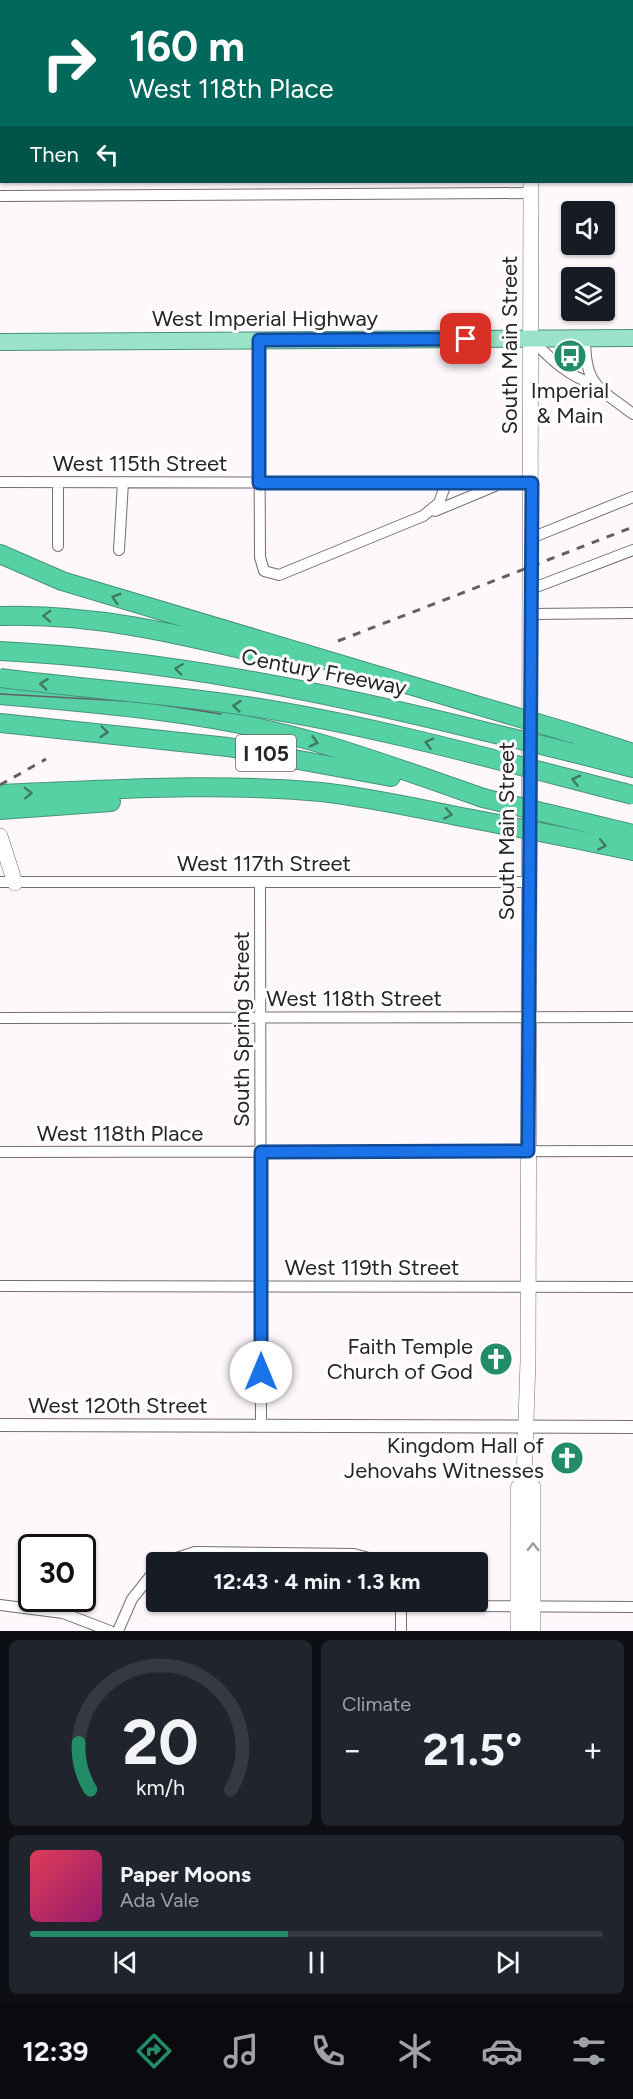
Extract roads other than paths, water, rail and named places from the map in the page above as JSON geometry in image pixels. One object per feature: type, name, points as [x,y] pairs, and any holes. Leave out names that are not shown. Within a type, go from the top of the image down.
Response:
[{"type":"highway","points":[[0,554],[53,578],[170,622],[357,670],[633,753]]},
{"type":"highway","points":[[0,616],[170,622]]},
{"type":"highway","name":"Century Freeway","points":[[0,651],[161,667],[291,687],[633,768]]},
{"type":"highway","points":[[0,678],[280,712],[393,734],[633,795]]},
{"type":"highway","points":[[0,695],[156,710],[235,723],[318,743],[483,798]]},
{"type":"highway","name":"I 105","points":[[0,723],[46,726],[271,754],[483,798],[633,834]]},
{"type":"highway","points":[[0,794],[52,799],[237,797],[324,800],[412,807],[633,851]]},
{"type":"highway","points":[[0,810],[52,799]]},
{"type":"main road","name":"South Main Street","points":[[518,1631],[526,1606],[533,1487],[524,1480],[528,1287],[528,882],[532,483],[531,187]]},
{"type":"main road","name":"West Imperial Highway","points":[[0,342],[633,338]]},
{"type":"main road","points":[[0,836],[8,883]]},
{"type":"main road","name":"South Main Street","points":[[526,1606],[533,1631]]},
{"type":"street","points":[[0,196],[531,187]]},
{"type":"street","points":[[585,338],[586,366],[595,384],[633,414]]},
{"type":"street","points":[[531,339],[553,360],[581,381],[595,384]]},
{"type":"street","points":[[259,340],[260,557],[264,571],[279,574],[502,483]]},
{"type":"street","name":"West 115th Street","points":[[0,482],[532,483]]},
{"type":"street","points":[[57,546],[58,482]]},
{"type":"street","points":[[119,550],[123,482]]},
{"type":"street","points":[[423,516],[439,503],[446,483]]},
{"type":"street","points":[[531,538],[633,497]]},
{"type":"street","points":[[531,588],[633,550]]},
{"type":"street","points":[[531,614],[633,613]]},
{"type":"street","name":"West 117th Street","points":[[8,883],[528,882]]},
{"type":"street","name":"South Spring Street","points":[[260,884],[261,1426]]},
{"type":"street","name":"West 118th Street","points":[[0,1018],[633,1017]]},
{"type":"street","name":"West 118th Place","points":[[0,1152],[633,1151]]},
{"type":"street","name":"West 119th Street","points":[[0,1286],[633,1287]]},
{"type":"street","name":"West 120th Street","points":[[0,1425],[633,1427]]},
{"type":"street","points":[[118,1631],[132,1599],[146,1582]]},
{"type":"street","points":[[0,1605],[63,1613],[110,1631]]},
{"type":"street","points":[[488,1606],[633,1607]]},
{"type":"street","points":[[401,1612],[401,1631]]},
{"type":"tram line","points":[[0,673],[80,682],[240,709],[398,744],[633,803]]},
{"type":"tram line","points":[[0,694],[144,702],[221,714]]},
{"type":"railway","points":[[338,641],[633,527]]},
{"type":"railway","points":[[0,785],[46,759]]},
{"type":"place","name":"Imperial & Main","points":[[570,356]]},
{"type":"place","name":"Faith Temple Church of God","points":[[496,1359]]},
{"type":"place","name":"Kingdom Hall of Jehovahs Witnesses","points":[[567,1458]]}]
